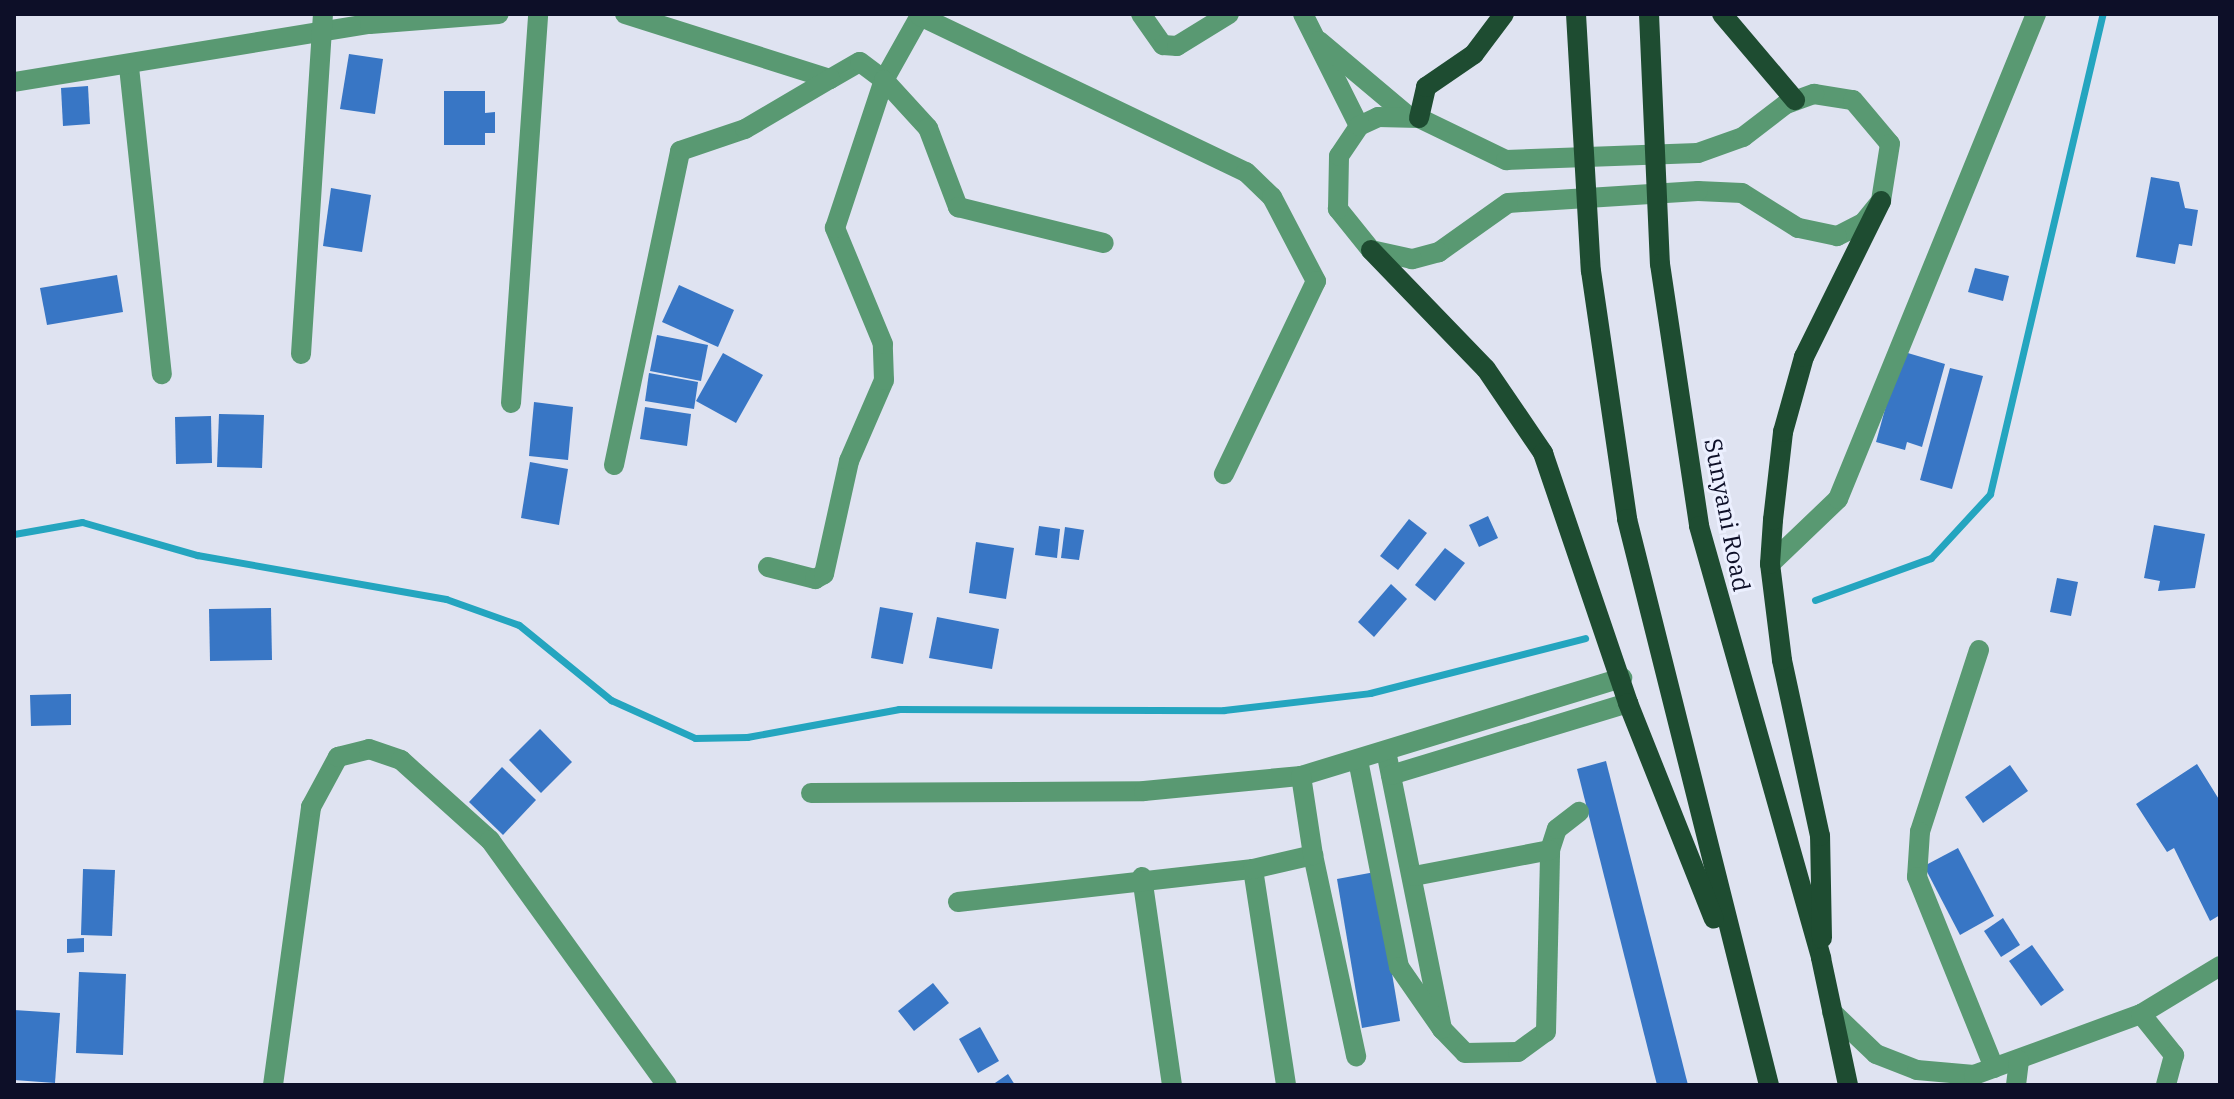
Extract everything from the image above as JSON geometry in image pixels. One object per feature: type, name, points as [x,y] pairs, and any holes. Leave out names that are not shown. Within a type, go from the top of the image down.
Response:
[{"type":"main road","points":[[1413,117],[1426,87],[1474,54],[1504,14]]},
{"type":"main road","points":[[1576,14],[1576,86],[1591,271],[1644,597],[1769,1085]]},
{"type":"main road","name":"Sunyani Road","points":[[1649,14],[1646,73],[1660,264],[1699,526],[1821,958],[1848,1085]]},
{"type":"main road","points":[[1722,14],[1795,100]]},
{"type":"main road","points":[[1821,958],[1820,836],[1770,564],[1783,432],[1797,381],[1881,201]]},
{"type":"main road","points":[[1371,250],[1486,369],[1543,453],[1628,703],[1746,1001]]},
{"type":"street","points":[[14,82],[129,67],[325,23],[499,14]]},
{"type":"street","points":[[511,403],[538,14]]},
{"type":"street","points":[[625,14],[688,22],[830,79]]},
{"type":"street","points":[[1141,14],[1163,45],[1177,46],[1229,14]]},
{"type":"street","points":[[1303,14],[1359,126]]},
{"type":"street","points":[[1770,564],[1838,499],[2036,14]]},
{"type":"street","points":[[768,567],[815,579],[824,574],[849,461],[881,392],[883,344],[835,228],[884,80],[920,15],[1246,172],[1272,197],[1316,281],[1224,474]]},
{"type":"street","points":[[301,354],[325,23]]},
{"type":"street","points":[[1316,39],[1413,117],[1506,160],[1698,153],[1743,137],[1795,100],[1824,94],[1853,100],[1882,126],[1893,164],[1881,201],[1863,223],[1837,236],[1816,236],[1742,193],[1722,190],[1508,203],[1423,258],[1371,250],[1346,225],[1335,191],[1339,156],[1359,126],[1413,117]]},
{"type":"street","points":[[614,465],[680,151],[745,129],[860,62],[884,80],[928,128],[958,207],[1104,243]]},
{"type":"street","points":[[129,67],[162,374]]},
{"type":"street","points":[[1977,1076],[1917,877],[1920,832],[1979,650]]},
{"type":"street","points":[[811,793],[1144,791],[1301,776],[1622,678]]},
{"type":"street","points":[[1391,775],[1628,703]]},
{"type":"street","points":[[273,1085],[311,807],[338,757],[369,749],[401,760],[490,840],[667,1085]]},
{"type":"street","points":[[1386,751],[1414,876],[1442,1029]]},
{"type":"street","points":[[1358,760],[1399,967],[1442,1029],[1465,1053],[1483,1056],[1518,1052],[1546,1032],[1550,850],[1557,829],[1579,812]]},
{"type":"street","points":[[1301,776],[1313,855],[1356,1056]]},
{"type":"street","points":[[1414,876],[1550,850]]},
{"type":"street","points":[[958,902],[1142,877],[1253,869],[1313,855]]},
{"type":"street","points":[[1253,869],[1286,1085]]},
{"type":"street","points":[[1142,877],[1172,1085]]},
{"type":"street","points":[[1832,1012],[1876,1054],[1917,1070],[1977,1076],[2141,1014],[2220,966]]},
{"type":"street","points":[[2141,1014],[2174,1055],[2166,1085]]},
{"type":"street","points":[[2016,1085],[2019,1060]]},
{"type":"building","points":[[349,54],[383,59],[375,114],[340,109]]},
{"type":"building","points":[[88,86],[90,124],[63,126],[61,88]]},
{"type":"building","points":[[444,91],[485,91],[485,113],[495,112],[495,133],[485,133],[485,145],[444,145]]},
{"type":"building","points":[[2151,177],[2179,182],[2185,208],[2198,210],[2192,246],[2179,244],[2175,264],[2136,257]]},
{"type":"building","points":[[331,188],[371,195],[362,252],[323,246]]},
{"type":"building","points":[[1975,268],[2009,276],[2003,301],[1968,292]]},
{"type":"building","points":[[117,275],[123,312],[47,325],[40,288]]},
{"type":"building","points":[[679,285],[734,310],[718,347],[662,322]]},
{"type":"building","points":[[657,335],[708,345],[701,381],[650,371]]},
{"type":"building","points":[[1901,351],[1945,364],[1922,447],[1907,442],[1905,450],[1876,442]]},
{"type":"building","points":[[723,353],[763,375],[736,423],[696,401]]},
{"type":"building","points":[[1950,368],[1983,376],[1952,489],[1920,480]]},
{"type":"building","points":[[649,373],[698,382],[694,409],[645,401]]},
{"type":"building","points":[[534,402],[573,407],[568,460],[529,456]]},
{"type":"building","points":[[645,407],[691,414],[687,446],[640,439]]},
{"type":"building","points":[[219,414],[264,415],[262,468],[217,467]]},
{"type":"building","points":[[211,416],[212,463],[176,464],[175,417]]},
{"type":"building","points":[[530,462],[568,469],[559,525],[521,518]]},
{"type":"building","points":[[1488,516],[1498,538],[1479,547],[1469,525]]},
{"type":"building","points":[[1409,519],[1427,533],[1398,570],[1380,556]]},
{"type":"building","points":[[2154,525],[2205,534],[2195,588],[2158,591],[2160,581],[2144,578]]},
{"type":"building","points":[[1039,526],[1060,529],[1057,558],[1035,555]]},
{"type":"building","points":[[1065,527],[1084,530],[1079,560],[1061,558]]},
{"type":"building","points":[[976,542],[1014,548],[1006,599],[969,593]]},
{"type":"building","points":[[1445,548],[1465,563],[1435,601],[1415,585]]},
{"type":"building","points":[[2057,578],[2078,582],[2071,616],[2050,612]]},
{"type":"building","points":[[1391,584],[1407,599],[1374,637],[1358,622]]},
{"type":"building","points":[[880,607],[913,613],[903,664],[871,658]]},
{"type":"building","points":[[271,608],[272,660],[210,661],[209,609]]},
{"type":"building","points":[[937,617],[999,629],[992,669],[929,658]]},
{"type":"building","points":[[71,694],[71,725],[31,726],[30,695]]},
{"type":"building","points":[[540,729],[572,762],[541,793],[509,760]]},
{"type":"building","points":[[1606,761],[1688,1085],[1657,1085],[1577,769]]},
{"type":"building","points":[[2197,764],[2220,801],[2220,915],[2210,921],[2174,848],[2167,852],[2136,804]]},
{"type":"building","points":[[2010,765],[2028,791],[1983,823],[1965,797]]},
{"type":"building","points":[[502,767],[536,800],[503,835],[469,802]]},
{"type":"building","points":[[1958,848],[1994,916],[1960,935],[1924,866]]},
{"type":"building","points":[[83,869],[115,870],[112,936],[81,935]]},
{"type":"building","points":[[1375,872],[1400,1021],[1362,1028],[1337,879]]},
{"type":"building","points":[[2003,918],[2020,945],[2001,957],[1984,931]]},
{"type":"building","points":[[84,938],[84,952],[67,953],[67,939]]},
{"type":"building","points":[[2032,945],[2064,990],[2041,1006],[2009,961]]},
{"type":"building","points":[[79,972],[126,974],[123,1055],[76,1053]]},
{"type":"building","points":[[933,983],[949,1003],[914,1031],[898,1011]]},
{"type":"building","points":[[14,1010],[60,1013],[55,1083],[14,1080]]},
{"type":"building","points":[[980,1027],[999,1061],[978,1073],[959,1039]]},
{"type":"building","points":[[1008,1074],[1015,1085],[992,1085]]},
{"type":"waterway","points":[[1815,600],[1931,558],[1990,494],[2103,14]]},
{"type":"waterway","points":[[14,534],[82,522],[197,555],[446,599],[519,625],[611,700],[695,738],[747,737],[899,709],[1224,710],[1370,693],[1585,638]]}]
